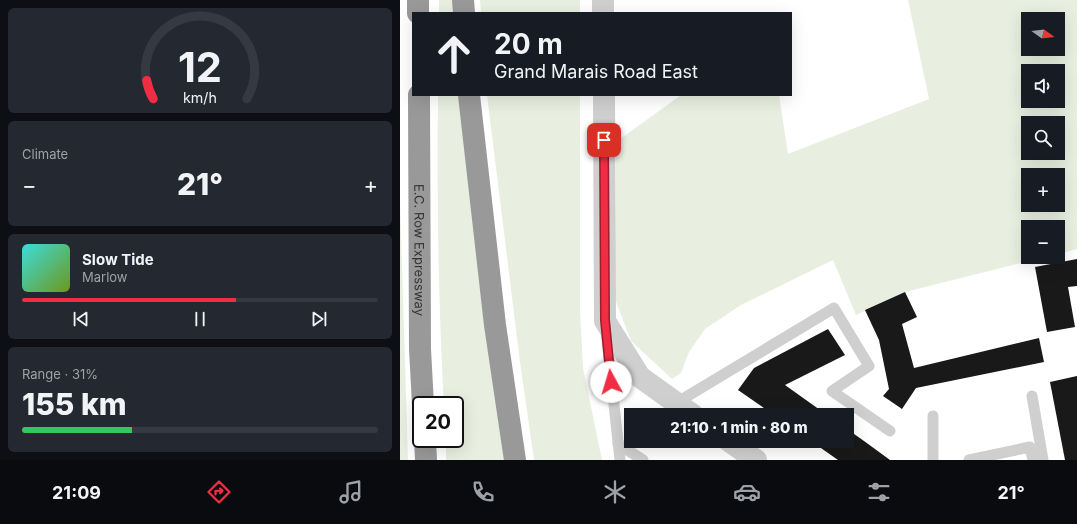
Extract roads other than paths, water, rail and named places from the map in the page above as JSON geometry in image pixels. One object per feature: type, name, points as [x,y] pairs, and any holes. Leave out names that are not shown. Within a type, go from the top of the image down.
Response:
[{"type":"highway","points":[[418,0],[418,12]]},
{"type":"highway","points":[[463,0],[464,12]]},
{"type":"highway","name":"E.C. Row Expressway","points":[[419,96],[420,349],[423,396]]},
{"type":"highway","points":[[469,96],[495,326],[514,460]]},
{"type":"highway","points":[[425,448],[426,460]]},
{"type":"street","points":[[603,0],[603,12]]},
{"type":"street","points":[[604,96],[605,320],[640,377],[683,408]]},
{"type":"street","points":[[739,448],[756,460]]},
{"type":"lane","points":[[685,408],[834,308],[869,366],[832,391],[890,431]]},
{"type":"lane","points":[[605,320],[620,460]]},
{"type":"lane","points":[[1032,396],[1043,460]]},
{"type":"lane","points":[[933,416],[934,460]]},
{"type":"lane","points":[[618,444],[642,460]]},
{"type":"lane","points":[[969,460],[1030,447],[1033,460]]}]
